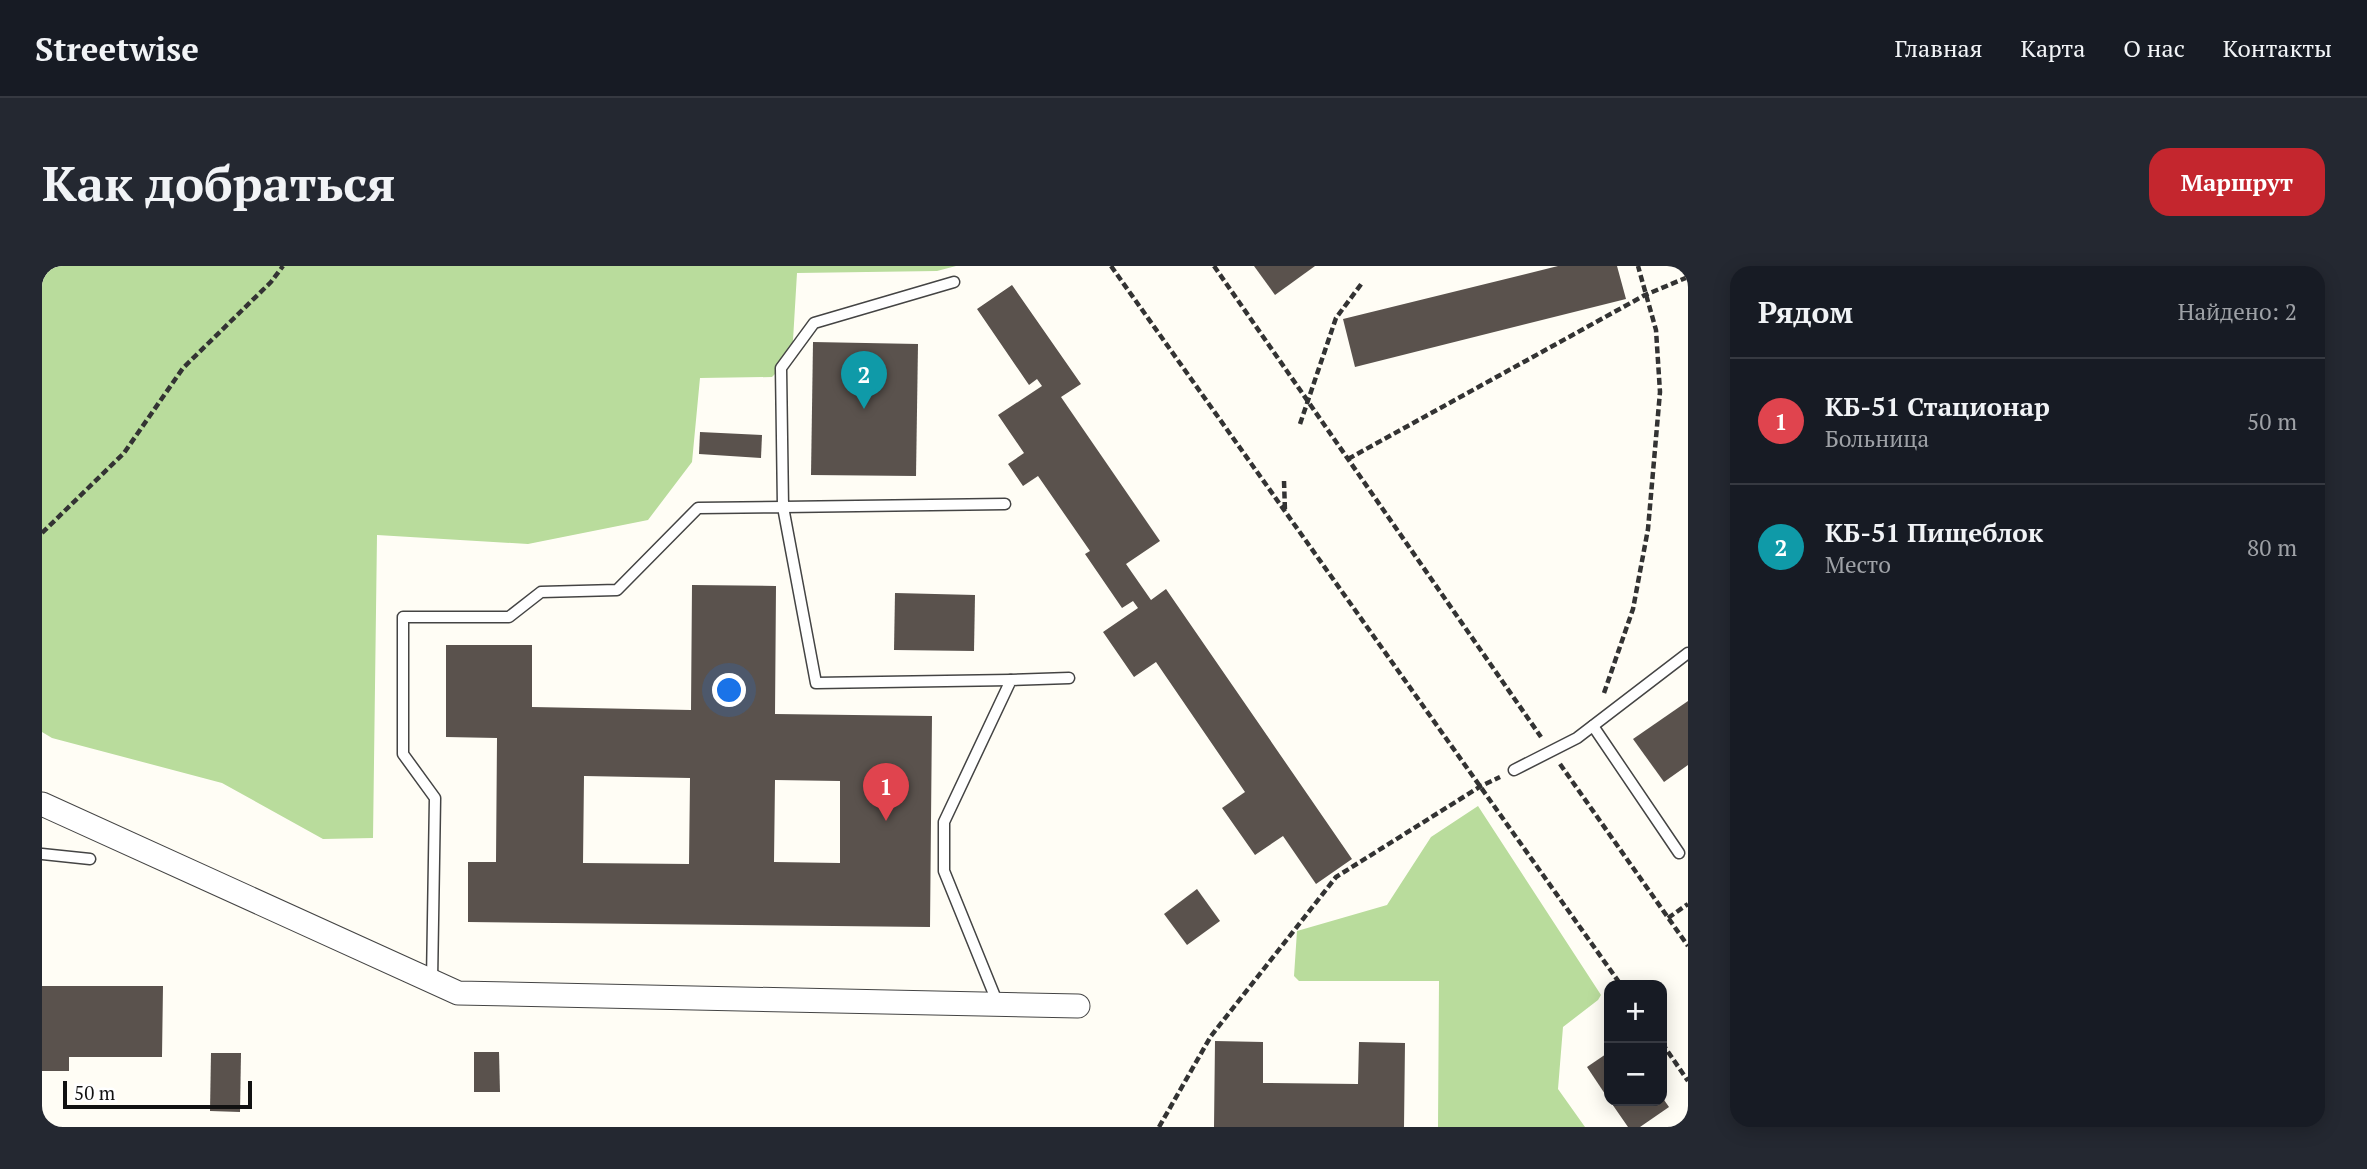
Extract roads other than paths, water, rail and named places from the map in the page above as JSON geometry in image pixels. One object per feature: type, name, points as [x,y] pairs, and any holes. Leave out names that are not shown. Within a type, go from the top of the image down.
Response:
[{"type":"street","points":[[42,804],[458,993],[1078,1006]]},
{"type":"lane","points":[[954,282],[814,323],[781,368],[783,507],[816,682],[1069,678]]},
{"type":"lane","points":[[432,981],[435,798],[403,754],[403,617],[509,617],[541,592],[617,590],[698,508],[1005,504]]},
{"type":"lane","points":[[1514,770],[1577,738],[1688,653]]},
{"type":"lane","points":[[998,1004],[944,870],[944,822],[1011,680]]},
{"type":"lane","points":[[1593,726],[1679,853]]},
{"type":"lane","points":[[42,854],[90,859]]},
{"type":"place","name":"КБ-51 Пищеблок","points":[[864,409]]},
{"type":"place","name":"КБ-51 Стационар","points":[[886,821]]}]
